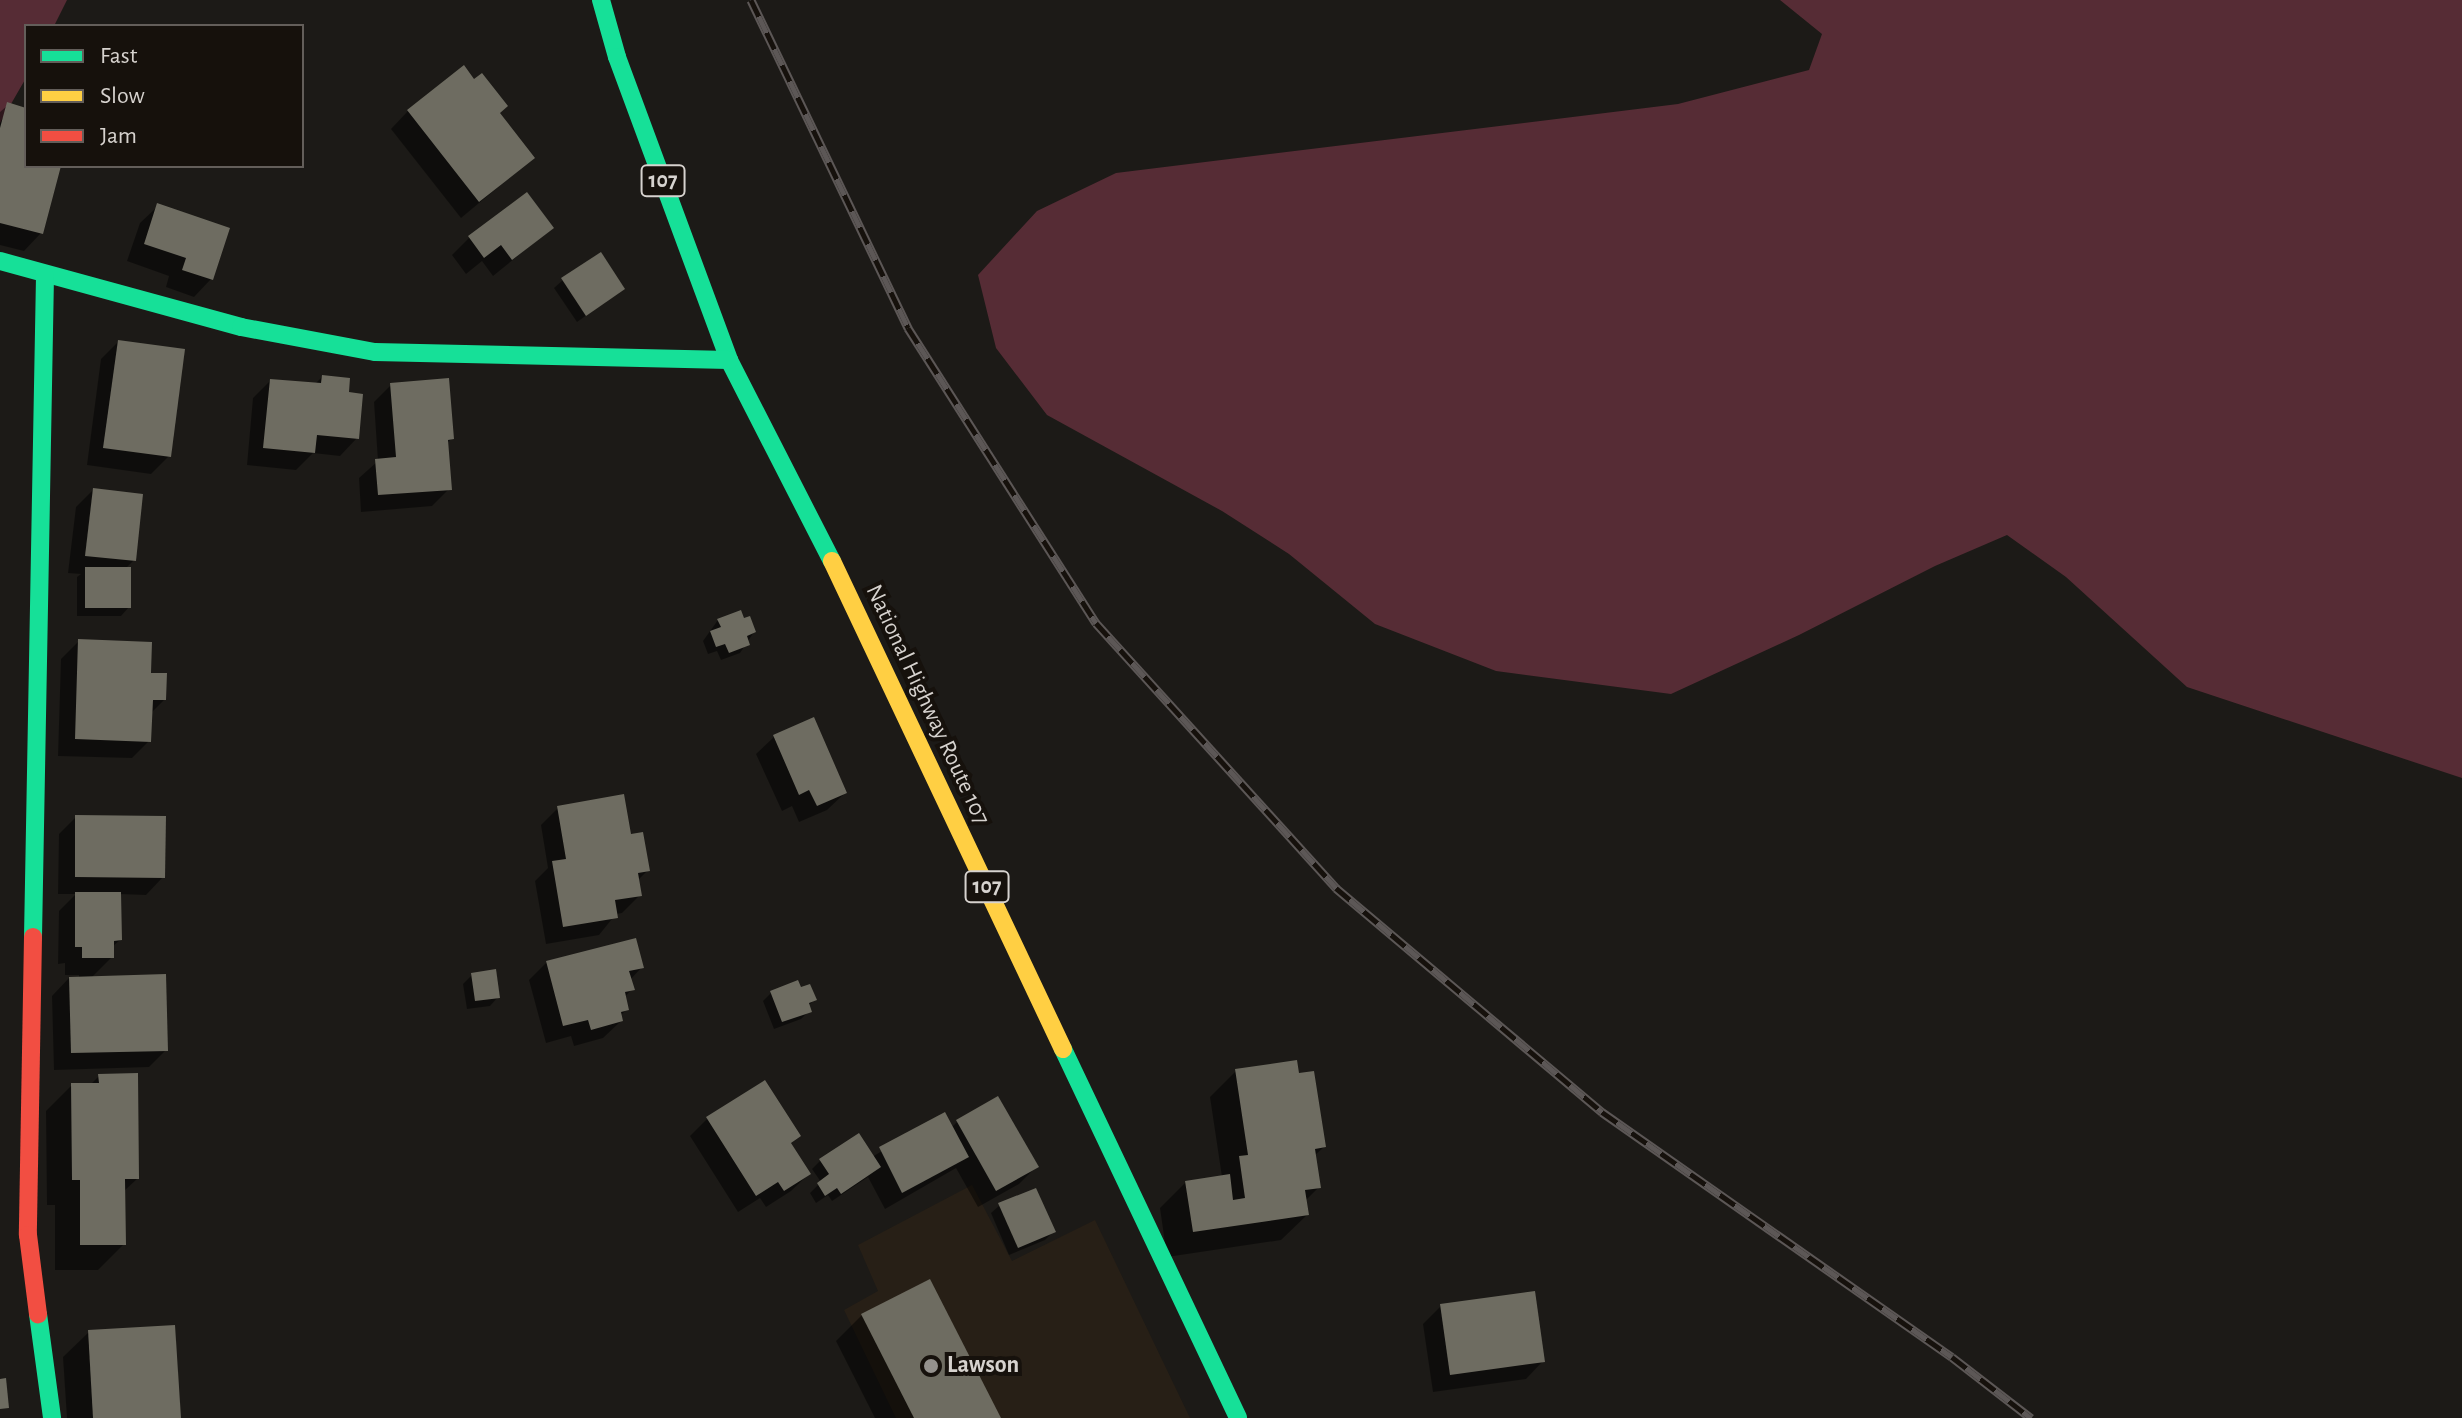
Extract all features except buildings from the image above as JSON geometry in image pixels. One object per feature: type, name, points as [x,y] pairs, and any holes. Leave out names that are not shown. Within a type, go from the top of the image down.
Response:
[{"type":"main road","name":"National Highway Route 107","points":[[601,0],[617,57],[729,360],[824,545],[1238,1418]]},
{"type":"main road","points":[[0,261],[45,276],[241,327],[375,352],[729,360]]},
{"type":"main road","points":[[45,276],[28,1235],[52,1418]]},
{"type":"shaded area","points":[[0,0],[67,0],[55,24],[24,24],[24,81],[0,123]]},
{"type":"shaded area","points":[[1780,0],[2462,0],[2462,778],[2187,687],[2066,577],[2007,535],[1935,566],[1799,635],[1671,694],[1496,671],[1375,624],[1289,554],[1222,511],[1047,415],[996,348],[978,275],[1037,211],[1116,173],[1678,104],[1809,70],[1822,34]]},
{"type":"shaded area","points":[[972,1185],[1012,1261],[1095,1220],[1190,1418],[896,1418],[844,1310],[878,1291],[858,1245]]},
{"type":"railway","points":[[751,0],[908,328],[1096,623],[1336,888],[1602,1112],[1952,1357],[2031,1418]]},
{"type":"traffic: fast","points":[[601,0],[617,57],[729,360],[832,561]]},
{"type":"traffic: fast","points":[[0,261],[241,327],[375,352],[729,360]]},
{"type":"traffic: fast","points":[[33,937],[45,276]]},
{"type":"traffic: fast","points":[[1063,1049],[1238,1418]]},
{"type":"traffic: fast","points":[[38,1314],[52,1418]]},
{"type":"traffic: slow","points":[[832,561],[1063,1049]]},
{"type":"traffic: jam","points":[[33,937],[28,1235],[38,1314]]},
{"type":"place","name":"Lawson","points":[[931,1366]]}]
